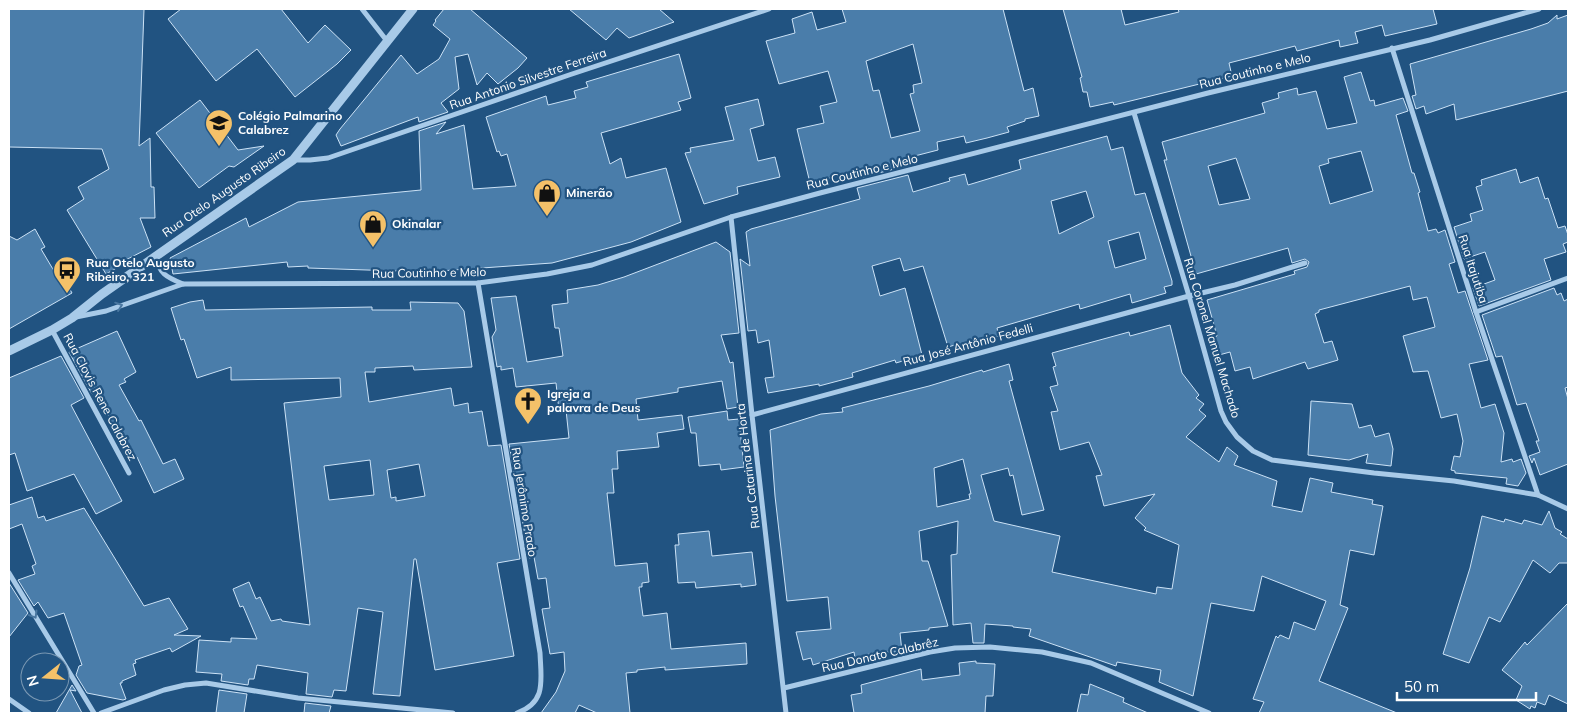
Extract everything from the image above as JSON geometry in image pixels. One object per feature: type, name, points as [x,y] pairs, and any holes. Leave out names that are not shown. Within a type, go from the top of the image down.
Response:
[{"type":"street","points":[[362,9],[387,41]]},
{"type":"street","name":"Rua Otelo Augusto Ribeiro","points":[[9,351],[72,318],[156,255],[293,160],[413,9]]},
{"type":"street","name":"Rua Antonio Silvestre Ferreira","points":[[293,160],[328,158],[769,9]]},
{"type":"street","name":"Rua Coutinho e Melo","points":[[72,318],[106,311],[183,284],[478,283],[548,274],[592,265],[731,217],[1208,93],[1430,40],[1539,9]]},
{"type":"street","name":"Rua Itajutiba","points":[[1392,48],[1476,312],[1538,495]]},
{"type":"street","name":"Rua Coronel Manuel Machado","points":[[1134,113],[1226,422],[1237,437],[1253,452],[1272,460],[1454,481],[1538,495],[1568,509]]},
{"type":"street","name":"Rua Catarina de Horta","points":[[731,217],[786,713]]},
{"type":"street","points":[[156,255],[158,266],[166,277],[183,284]]},
{"type":"street","name":"Rua José Antônio Fedelli","points":[[752,414],[1235,285],[1305,263]]},
{"type":"street","points":[[1476,312],[1568,278]]},
{"type":"street","name":"Rua Jerônimo Prado","points":[[478,283],[540,653],[541,685],[536,702],[528,709],[518,713]]},
{"type":"street","name":"Rua Clovis Rene Calabrez","points":[[52,330],[129,473]]},
{"type":"street","points":[[9,573],[94,713]]},
{"type":"street","name":"Rua Donato Calabrêz","points":[[784,688],[930,652],[956,648],[990,647],[1042,652],[1091,663],[1209,713]]},
{"type":"street","points":[[101,713],[164,690],[206,683],[298,698],[453,713]]},
{"type":"street","points":[[9,699],[29,713]]},
{"type":"building","points":[[9,9],[144,9],[139,146],[150,138],[151,187],[154,187],[155,218],[140,218],[151,247],[118,264],[120,266],[106,274],[67,210],[84,199],[78,187],[109,169],[102,149],[9,147]]},
{"type":"building","points":[[181,9],[281,9],[308,43],[325,25],[351,50],[337,64],[295,97],[257,49],[216,81],[168,19]]},
{"type":"building","points":[[444,9],[470,9],[527,58],[498,84],[487,73],[477,85],[468,54],[455,57],[459,89],[441,103],[448,112],[419,122],[418,117],[341,146],[336,135],[401,55],[417,74],[439,59],[450,39],[433,25]]},
{"type":"building","points":[[569,9],[659,9],[674,22],[629,38],[617,28],[606,40]]},
{"type":"building","points":[[842,9],[1003,9],[1024,91],[1033,88],[1039,116],[1025,119],[1025,121],[1007,127],[1009,132],[987,138],[966,143],[964,136],[937,142],[938,150],[903,159],[906,166],[855,179],[853,172],[810,183],[797,129],[824,123],[820,106],[837,102],[828,71],[779,84],[766,41],[795,33],[792,19],[812,12],[817,30],[846,22]],"holes":[[[913,44],[922,83],[913,85],[914,93],[910,94],[920,131],[891,138],[879,90],[873,91],[866,61]]]},
{"type":"building","points":[[1063,9],[1121,9],[1125,25],[1179,12],[1178,9],[1433,9],[1437,24],[1385,36],[1382,25],[1355,32],[1358,43],[1340,47],[1339,40],[1297,51],[1295,46],[1229,63],[1232,76],[1114,105],[1113,102],[1090,107],[1087,92],[1083,92],[1080,78],[1082,77]]},
{"type":"building","points":[[1557,15],[1557,19],[1568,15],[1568,91],[1456,120],[1454,104],[1426,114],[1424,106],[1416,109],[1412,96],[1416,95],[1410,64],[1531,29],[1548,23]]},
{"type":"building","points":[[679,54],[691,98],[678,102],[681,110],[601,133],[610,164],[621,158],[626,178],[666,168],[681,222],[631,242],[552,263],[426,272],[308,268],[308,266],[288,267],[287,262],[173,274],[170,258],[246,218],[249,227],[298,202],[421,190],[419,131],[446,122],[436,134],[464,125],[473,189],[516,186],[507,154],[501,156],[499,151],[497,152],[486,117],[546,96],[548,105],[576,98],[574,91],[588,87],[586,82]]},
{"type":"building","points":[[1361,72],[1370,101],[1374,100],[1375,106],[1403,98],[1408,111],[1396,115],[1412,173],[1414,173],[1420,192],[1418,193],[1428,231],[1436,229],[1438,233],[1445,230],[1455,262],[1449,264],[1458,293],[1465,291],[1488,360],[1469,364],[1481,408],[1495,404],[1504,433],[1501,462],[1512,459],[1513,462],[1521,459],[1526,473],[1518,486],[1506,484],[1507,478],[1455,473],[1455,471],[1451,470],[1454,456],[1460,457],[1463,441],[1457,414],[1441,418],[1428,371],[1413,372],[1403,336],[1435,327],[1427,297],[1413,300],[1410,286],[1319,310],[1315,314],[1324,343],[1332,341],[1338,360],[1308,369],[1305,362],[1253,379],[1250,367],[1235,371],[1230,352],[1219,355],[1214,337],[1217,336],[1207,300],[1295,274],[1294,271],[1307,267],[1309,262],[1305,259],[1292,263],[1288,248],[1196,274],[1164,160],[1167,160],[1162,142],[1265,113],[1262,103],[1279,98],[1278,93],[1297,88],[1298,95],[1316,91],[1327,129],[1357,123],[1344,77]],"holes":[[[1361,151],[1373,191],[1330,204],[1319,166],[1329,163],[1328,159]],[[1236,158],[1250,199],[1219,205],[1208,166]]]},
{"type":"building","points":[[758,99],[764,125],[750,129],[758,161],[775,157],[780,177],[737,187],[738,194],[704,204],[685,153],[691,152],[690,148],[734,140],[725,107]]},
{"type":"building","points":[[200,100],[238,150],[264,146],[234,167],[229,166],[199,188],[156,133]]},
{"type":"building","points":[[1107,136],[1111,150],[1123,147],[1135,195],[1145,193],[1172,281],[1172,285],[1164,287],[1166,293],[1132,303],[1130,294],[1080,309],[1079,304],[997,328],[999,336],[959,347],[958,344],[948,347],[923,266],[904,271],[900,258],[872,266],[880,296],[905,288],[922,355],[896,363],[895,360],[852,373],[853,377],[819,386],[819,384],[768,393],[765,378],[774,377],[769,340],[758,343],[756,330],[748,331],[740,259],[750,266],[746,232],[860,199],[857,188],[908,175],[913,192],[950,181],[949,178],[965,174],[968,185],[1021,169],[1019,160]],"holes":[[[1086,191],[1094,217],[1059,234],[1051,201]],[[1139,232],[1146,259],[1115,268],[1108,241]]]},
{"type":"building","points":[[1516,169],[1520,183],[1538,177],[1545,199],[1548,198],[1558,228],[1565,226],[1568,242],[1563,244],[1566,252],[1544,259],[1551,280],[1479,306],[1473,288],[1495,280],[1485,252],[1464,259],[1454,227],[1472,221],[1470,214],[1483,210],[1476,187],[1482,185],[1481,180]]},
{"type":"building","points":[[35,229],[45,247],[41,249],[57,276],[61,273],[72,293],[9,329],[9,236],[17,240]]},
{"type":"building","points":[[716,242],[730,252],[739,333],[721,335],[730,363],[733,362],[738,407],[727,409],[722,381],[678,388],[678,392],[636,399],[638,420],[682,415],[684,429],[657,433],[659,447],[617,451],[618,469],[612,469],[614,493],[607,493],[615,566],[647,563],[649,582],[642,583],[642,587],[639,587],[643,616],[667,613],[671,649],[746,643],[747,664],[665,670],[665,667],[626,673],[630,713],[597,713],[579,705],[575,713],[541,713],[556,692],[565,671],[564,652],[550,654],[542,609],[550,608],[546,578],[538,579],[534,557],[529,558],[509,444],[569,438],[566,410],[559,411],[556,383],[516,387],[513,368],[501,370],[501,366],[497,367],[492,337],[496,330],[491,298],[516,296],[527,362],[563,356],[559,328],[555,328],[552,305],[568,303],[567,290],[598,285],[624,277]]},
{"type":"building","points":[[1554,288],[1557,295],[1561,293],[1564,301],[1568,299],[1568,387],[1565,388],[1568,399],[1568,464],[1540,475],[1534,458],[1532,463],[1529,456],[1540,452],[1536,441],[1539,441],[1526,403],[1517,405],[1502,356],[1496,357],[1482,315]]},
{"type":"building","points":[[203,300],[205,310],[372,307],[372,310],[411,310],[410,302],[458,303],[464,311],[472,367],[414,370],[413,366],[375,368],[375,372],[365,372],[369,402],[451,388],[454,406],[468,403],[469,413],[482,411],[488,446],[501,445],[520,559],[497,563],[514,656],[435,670],[416,559],[414,559],[400,696],[373,694],[383,612],[358,608],[346,691],[334,690],[332,697],[306,694],[308,673],[257,665],[254,679],[249,679],[248,685],[221,681],[222,674],[196,672],[199,640],[231,642],[231,638],[257,639],[243,606],[240,607],[233,589],[249,582],[256,599],[260,597],[271,621],[281,619],[282,621],[310,625],[284,403],[341,397],[340,378],[231,380],[231,367],[197,378],[184,339],[181,340],[171,308]],"holes":[[[370,460],[374,495],[329,500],[324,466]],[[419,464],[425,496],[396,501],[396,497],[391,498],[387,470]]]},
{"type":"building","points":[[1170,325],[1182,373],[1199,395],[1196,398],[1204,404],[1199,410],[1206,416],[1186,437],[1219,462],[1227,447],[1238,456],[1234,465],[1277,481],[1272,506],[1302,512],[1310,478],[1333,483],[1331,492],[1373,500],[1372,504],[1383,506],[1374,555],[1350,550],[1340,605],[1348,608],[1319,681],[1397,713],[1259,713],[1264,702],[1253,699],[1276,636],[1278,638],[1280,635],[1289,639],[1294,622],[1315,630],[1326,601],[1262,576],[1254,611],[1211,603],[1193,696],[1159,682],[1161,670],[1117,662],[1116,666],[1029,636],[1031,629],[985,624],[984,643],[973,643],[971,623],[953,625],[951,555],[957,554],[958,521],[919,531],[922,561],[928,561],[948,626],[900,633],[902,652],[877,652],[855,658],[854,652],[813,665],[811,658],[803,660],[796,632],[831,629],[828,597],[787,601],[775,496],[770,430],[821,414],[843,412],[842,408],[1009,364],[1013,380],[1009,381],[1044,510],[1022,515],[1013,475],[1010,476],[1008,468],[981,475],[994,521],[1060,536],[1052,572],[1156,594],[1157,587],[1172,589],[1179,545],[1144,530],[1146,528],[1135,518],[1155,494],[1104,506],[1096,476],[1102,475],[1089,442],[1060,450],[1051,412],[1058,411],[1050,387],[1058,385],[1053,367],[1056,366],[1052,353],[1129,332],[1130,336]],"holes":[[[963,459],[971,494],[969,494],[970,499],[937,507],[934,468]]]},
{"type":"building","points":[[117,331],[136,372],[124,379],[126,382],[119,385],[139,421],[141,420],[163,464],[175,459],[184,479],[154,493],[137,457],[131,459],[96,392],[92,394],[69,352]]},
{"type":"building","points":[[61,356],[84,398],[71,405],[122,501],[96,514],[74,474],[27,491],[15,453],[9,455],[9,378]]},
{"type":"building","points":[[1311,401],[1352,404],[1359,428],[1371,425],[1375,437],[1389,433],[1393,449],[1391,466],[1366,463],[1368,454],[1349,460],[1308,455]]},
{"type":"building","points":[[727,411],[728,420],[739,419],[744,467],[721,470],[720,464],[699,466],[696,433],[691,433],[688,417]]},
{"type":"building","points":[[32,497],[38,518],[44,516],[46,521],[84,508],[144,606],[169,598],[188,629],[174,635],[201,636],[172,652],[170,648],[135,660],[136,663],[133,664],[136,675],[120,683],[126,699],[87,693],[76,675],[79,666],[82,665],[64,613],[48,618],[38,602],[34,606],[18,580],[35,574],[32,566],[36,564],[22,524],[9,529],[9,505]]},
{"type":"building","points":[[1549,511],[1555,528],[1568,539],[1568,563],[1559,563],[1550,573],[1533,560],[1500,622],[1489,617],[1469,663],[1443,654],[1470,568],[1482,516],[1504,522],[1505,519],[1522,524],[1524,520],[1542,525]]},
{"type":"building","points":[[709,531],[712,556],[752,552],[756,585],[741,587],[741,584],[696,588],[695,582],[678,583],[675,545],[679,545],[678,534]]},
{"type":"building","points":[[9,583],[28,613],[9,637]]},
{"type":"building","points":[[1568,603],[1568,704],[1549,695],[1545,705],[1537,702],[1535,708],[1531,706],[1530,709],[1516,700],[1522,686],[1502,670],[1525,642],[1527,645]]},
{"type":"building","points":[[976,661],[976,663],[995,664],[993,696],[986,696],[985,713],[854,713],[851,695],[862,693],[861,685],[921,669],[922,680],[960,675],[959,663]]},
{"type":"building","points":[[1090,684],[1124,698],[1123,702],[1148,713],[1077,713],[1081,694],[1088,695]]},
{"type":"building","points":[[72,685],[76,691],[70,690]]},
{"type":"building","points":[[70,690],[82,713],[56,713],[62,702],[70,702]]},
{"type":"building","points":[[219,690],[247,694],[244,713],[216,713]]},
{"type":"building","points":[[305,703],[331,706],[329,713],[304,713]]},
{"type":"place","name":"Colégio Palmarino Calabrez","points":[[219,147]]},
{"type":"place","name":"Minerão","points":[[547,217]]},
{"type":"place","name":"Okinalar","points":[[373,248]]},
{"type":"place","name":"Rua Otelo Augusto Ribeiro, 321","points":[[67,294]]},
{"type":"place","name":"Igreja a palavra de Deus","points":[[528,425]]}]
